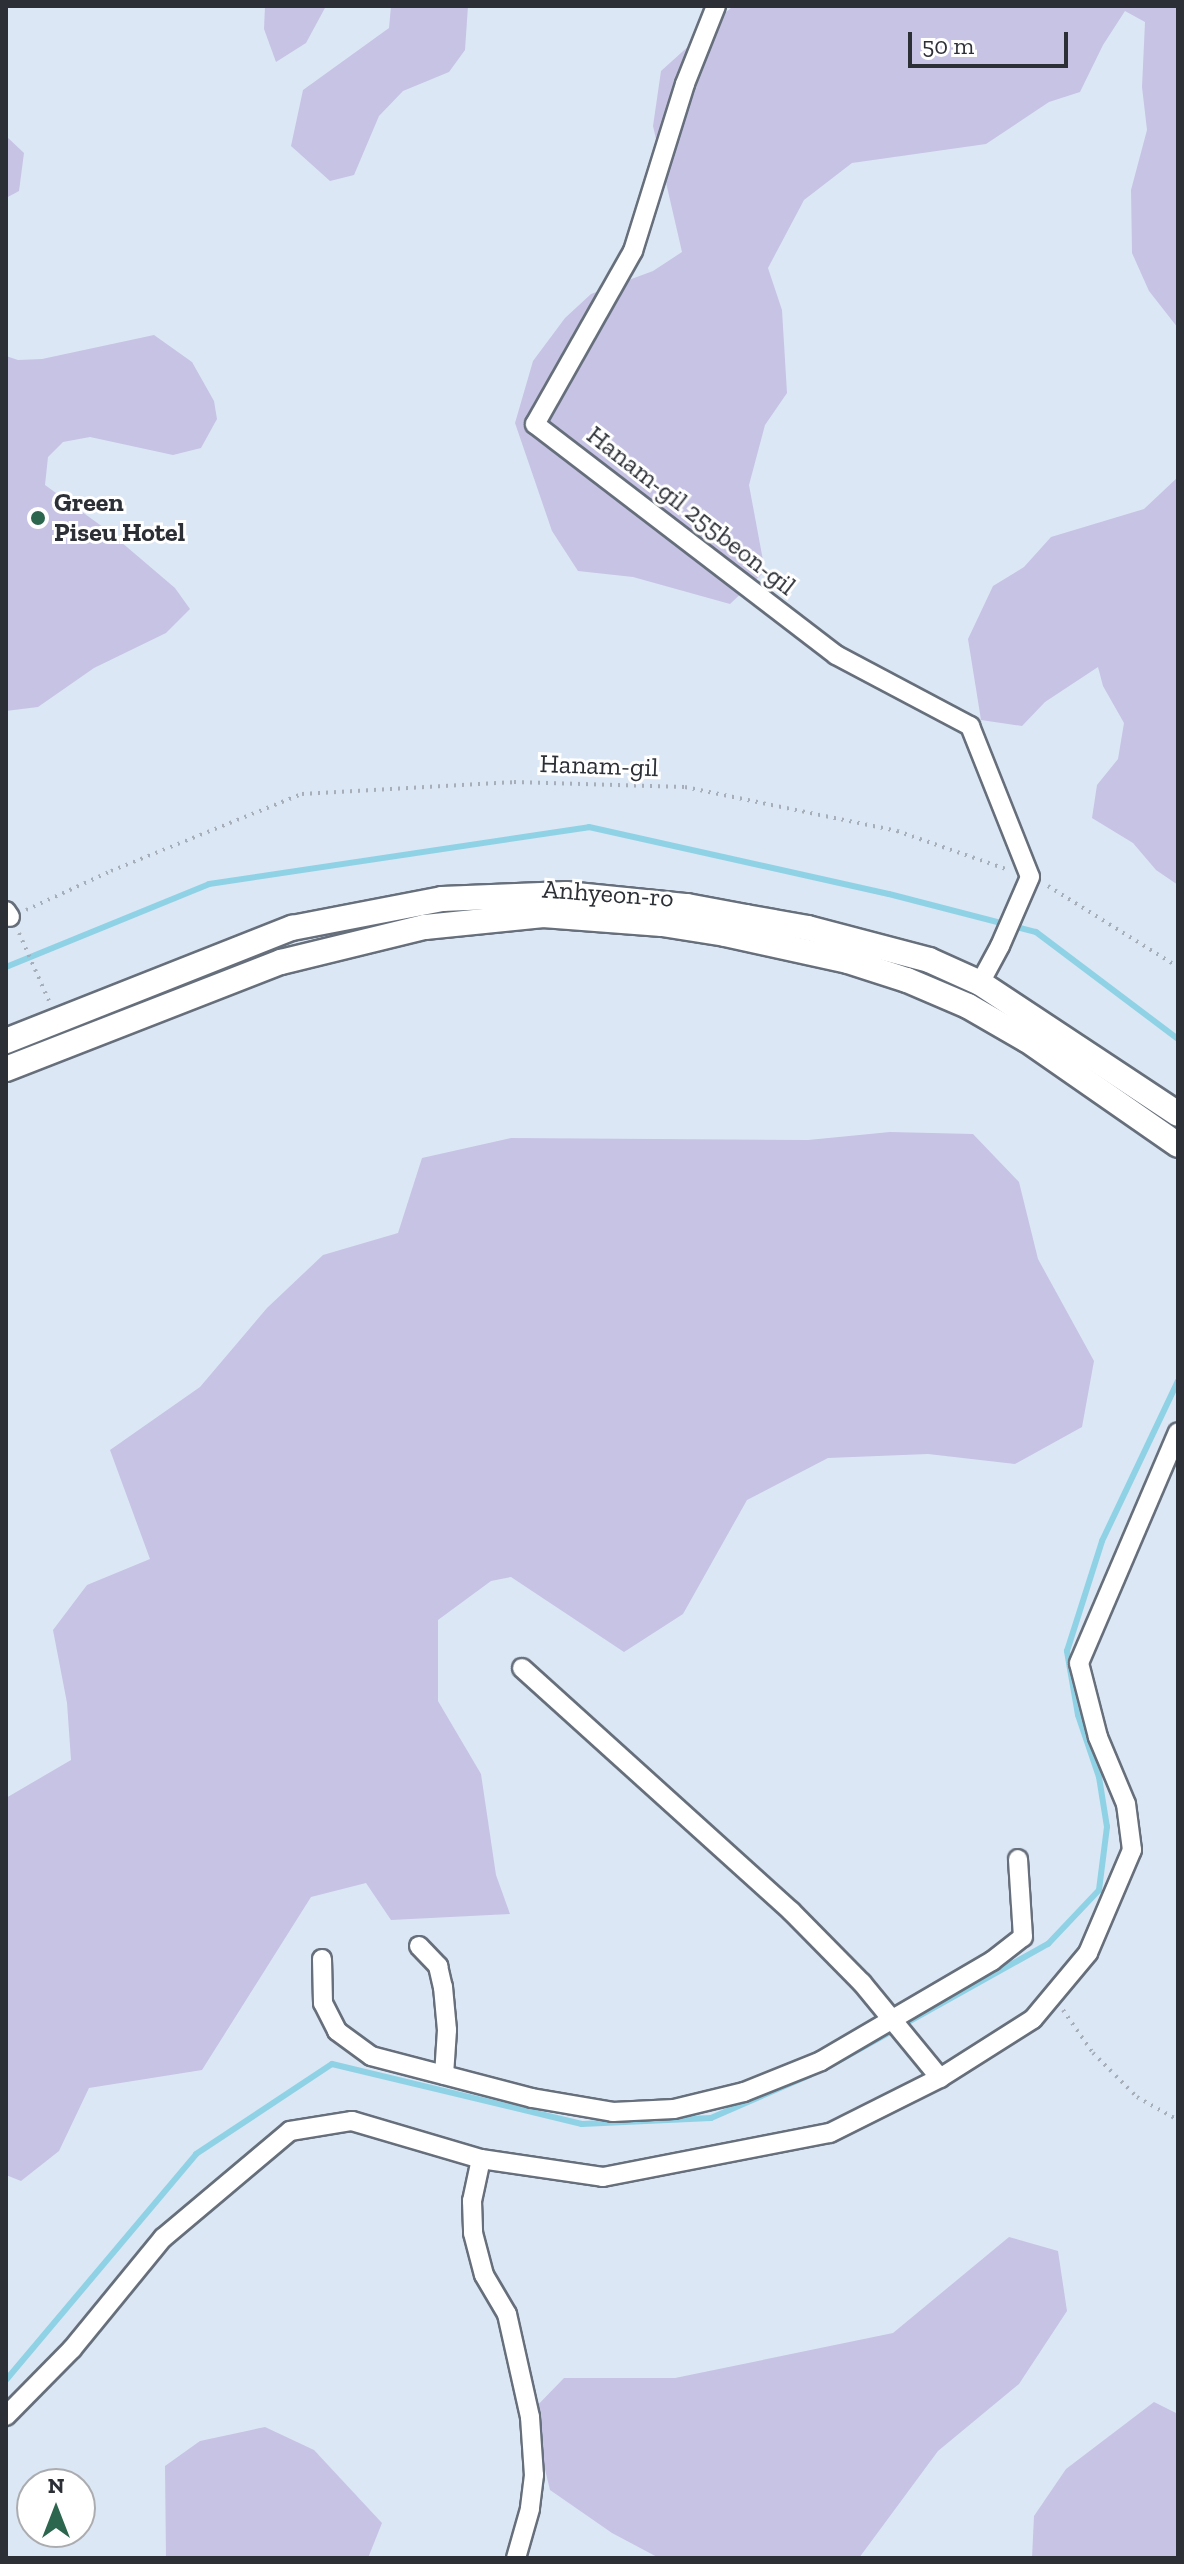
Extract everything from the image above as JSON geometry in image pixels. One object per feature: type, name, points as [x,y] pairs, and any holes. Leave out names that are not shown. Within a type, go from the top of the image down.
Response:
[{"type":"street","name":"Hanam-gil 255beon-gil","points":[[716,6],[685,84],[633,251],[535,424],[836,655],[970,726],[1027,884]]},
{"type":"street","points":[[968,1006],[1000,946],[1027,884]]},
{"type":"street","name":"Anhyeon-ro","points":[[6,1041],[292,928],[442,899],[566,894],[626,899],[808,928],[929,960],[980,983],[1178,1114]]},
{"type":"street","name":"Anhyeon-ro","points":[[6,1069],[281,962],[425,927],[543,915],[662,924],[791,947],[907,980],[968,1006],[1027,1040],[1178,1145]]},
{"type":"street","points":[[6,2416],[72,2349],[163,2238],[290,2131],[352,2121],[481,2159],[603,2177],[830,2133],[940,2078],[1033,2019],[1088,1953],[1132,1850],[1126,1804],[1098,1737],[1079,1663],[1178,1432]]},
{"type":"street","points":[[522,1668],[791,1911],[899,2026],[940,2078]]},
{"type":"street","points":[[322,1959],[323,2003],[337,2031],[371,2056],[532,2098],[613,2112],[674,2109],[744,2092],[899,2026],[992,1961],[1023,1937],[1018,1859]]},
{"type":"street","points":[[419,1946],[438,1966],[443,1987],[447,2030],[444,2075]]},
{"type":"street","points":[[481,2159],[472,2201],[473,2233],[484,2275],[507,2314],[530,2417],[534,2475],[523,2553]]},
{"type":"path","name":"Hanam-gil","points":[[10,917],[111,871],[302,794],[514,782],[685,787],[897,831],[1079,903],[1178,967]]},
{"type":"path","points":[[10,917],[59,1019]]},
{"type":"path","points":[[1052,1996],[1093,2053],[1137,2097],[1178,2120]]},
{"type":"shaded area","points":[[265,6],[326,6],[306,43],[276,62],[264,29]]},
{"type":"shaded area","points":[[391,6],[468,6],[465,50],[449,72],[403,91],[379,116],[354,175],[330,181],[291,146],[303,90],[389,28]]},
{"type":"shaded area","points":[[733,6],[1178,6],[1178,328],[1149,291],[1132,253],[1131,190],[1147,130],[1142,87],[1145,22],[1125,11],[1103,45],[1080,92],[1049,102],[986,144],[852,163],[804,200],[768,268],[782,310],[787,393],[765,425],[749,485],[765,571],[730,604],[633,577],[578,571],[552,531],[515,423],[533,361],[565,318],[591,294],[653,271],[682,252],[653,126],[661,71]]},
{"type":"shaded area","points":[[6,136],[24,153],[19,191],[6,198]]},
{"type":"shaded area","points":[[154,335],[192,362],[214,401],[217,419],[201,448],[173,455],[90,437],[63,442],[48,457],[45,485],[107,530],[175,588],[190,609],[166,633],[94,668],[38,707],[6,711],[6,356],[18,360],[42,359]]},
{"type":"shaded area","points":[[1178,477],[1178,885],[1156,870],[1133,843],[1092,818],[1097,785],[1118,759],[1124,723],[1103,686],[1098,667],[1045,702],[1022,726],[981,720],[968,639],[993,586],[1024,567],[1051,537],[1144,509]]},
{"type":"shaded area","points":[[890,1132],[973,1134],[1019,1182],[1038,1259],[1094,1361],[1082,1427],[1015,1464],[928,1454],[828,1458],[747,1500],[683,1614],[624,1652],[511,1577],[491,1581],[438,1620],[438,1701],[481,1774],[496,1875],[510,1914],[391,1920],[366,1883],[311,1897],[202,2070],[89,2088],[59,2151],[21,2181],[6,2175],[6,1798],[71,1760],[67,1703],[53,1630],[87,1585],[150,1559],[110,1450],[200,1387],[267,1308],[323,1255],[398,1233],[422,1158],[511,1138],[808,1140]]},
{"type":"shaded area","points":[[1009,2237],[1058,2251],[1067,2311],[1019,2384],[938,2451],[859,2558],[659,2558],[612,2533],[550,2490],[531,2412],[564,2378],[675,2378],[893,2333]]},
{"type":"shaded area","points":[[1154,2402],[1178,2414],[1178,2558],[1032,2558],[1034,2516],[1066,2469]]},
{"type":"shaded area","points":[[265,2427],[314,2450],[382,2523],[368,2558],[166,2558],[165,2466],[200,2441]]},
{"type":"waterway","points":[[6,967],[209,884],[589,827],[889,894],[1036,932],[1178,1039]]},
{"type":"waterway","points":[[824,2069],[1048,1944],[1099,1890],[1107,1827],[1099,1777],[1078,1715],[1067,1651],[1102,1541],[1178,1381]]},
{"type":"waterway","points":[[6,2380],[196,2154],[332,2064],[582,2124],[711,2118],[810,2075]]},
{"type":"place","name":"Green Piseu Hotel","points":[[38,518]]}]
